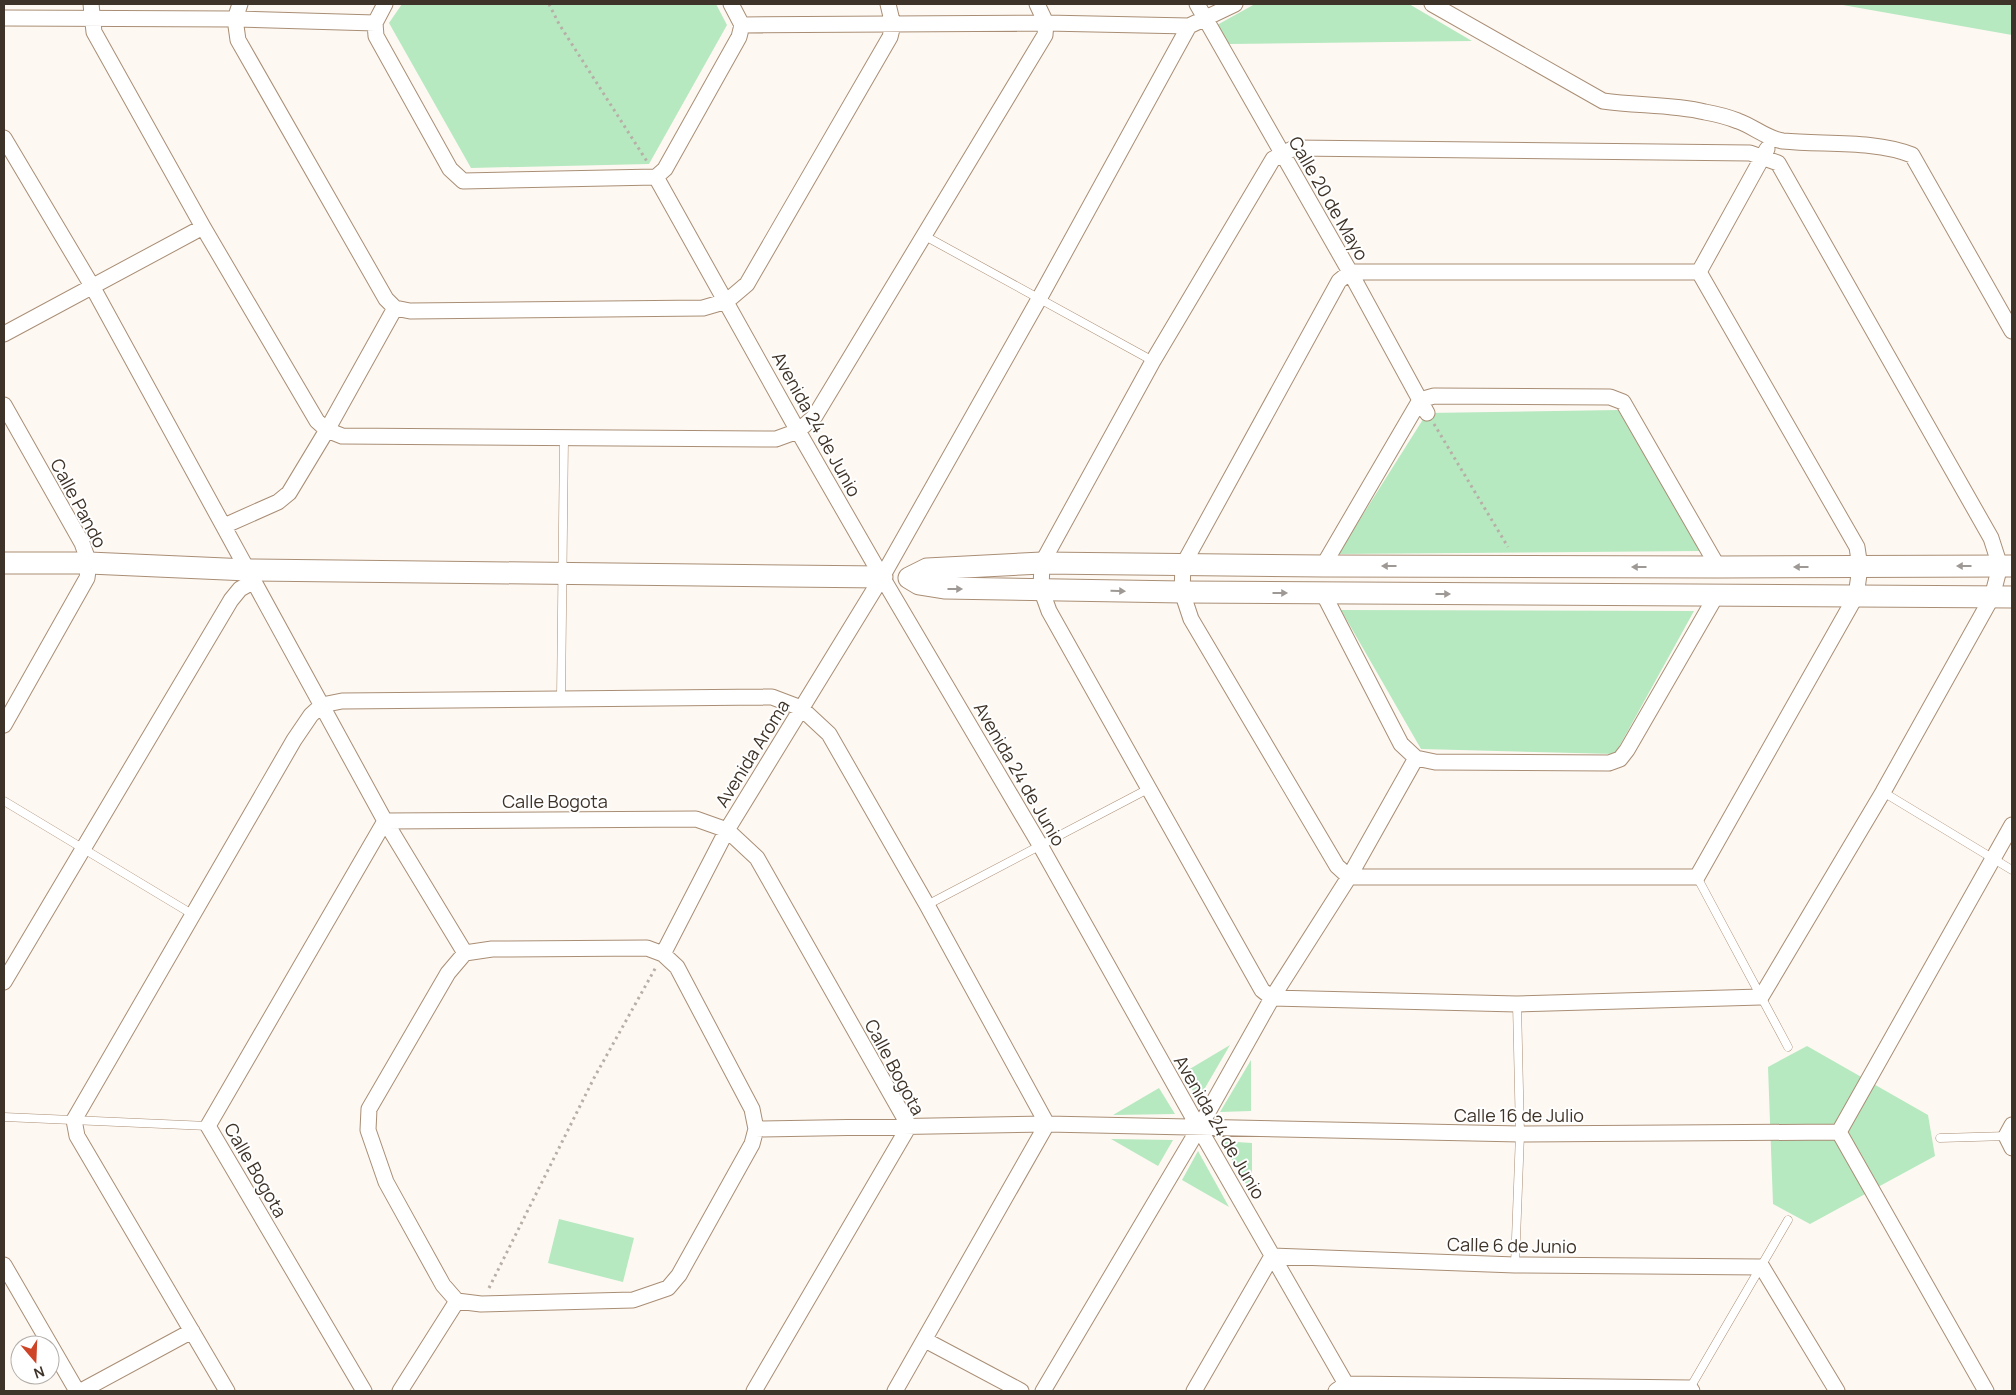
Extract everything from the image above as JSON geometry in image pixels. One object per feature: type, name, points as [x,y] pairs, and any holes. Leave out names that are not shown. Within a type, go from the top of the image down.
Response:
[{"type":"street","points":[[240,4],[235,19],[238,40],[386,299],[395,308],[410,311],[703,308],[727,301],[747,284],[890,38],[893,25],[888,4]]},
{"type":"street","points":[[385,4],[375,23],[376,36],[450,170],[463,181],[656,177],[665,169],[739,37],[742,25],[731,4]]},
{"type":"street","points":[[91,11],[94,32],[203,227],[318,421],[327,430],[342,436],[776,439],[798,431],[815,416],[925,236],[1045,35],[1046,23],[1037,4]]},
{"type":"street","name":"Calle 20 de Mayo","points":[[1197,4],[1350,272],[1427,413]]},
{"type":"street","points":[[742,25],[1046,23],[1189,26],[1206,20],[1236,4]]},
{"type":"street","points":[[1432,4],[1603,101],[1704,111],[1737,120],[1771,138],[1783,141],[1806,141],[1897,149],[1912,155],[2012,331]]},
{"type":"street","points":[[4,18],[91,11],[235,19],[375,23]]},
{"type":"street","name":"Avenida Aroma","points":[[663,954],[727,830],[882,577],[1039,299],[1189,26]]},
{"type":"street","points":[[4,138],[92,286],[385,822],[465,954]]},
{"type":"street","points":[[1699,272],[1764,156],[1771,138]]},
{"type":"street","points":[[1294,148],[1750,153],[1764,156],[1778,163],[1991,538],[2006,566],[2002,597],[1761,996],[1516,1004],[1272,998],[1262,990],[1148,789],[1049,611],[1041,589],[1042,563],[1153,361],[1273,159],[1294,148]]},
{"type":"street","name":"Avenida 24 de Junio","points":[[656,177],[798,431],[1040,846],[1272,1256],[1344,1389]]},
{"type":"street","points":[[4,334],[203,227]]},
{"type":"street","points":[[1350,272],[1699,272],[1857,547],[1860,567],[1856,596],[1697,878],[1349,877],[1337,866],[1190,619],[1182,592],[1183,565],[1339,281],[1350,272]]},
{"type":"street","points":[[224,526],[278,502],[289,494],[395,308]]},
{"type":"street","points":[[1323,566],[1420,400],[1434,396],[1610,397],[1623,402],[1718,567]]},
{"type":"street","name":"Calle Pando","points":[[4,404],[82,543],[89,563],[87,578],[4,725]]},
{"type":"street","points":[[4,564],[89,563],[251,576],[562,574],[882,577],[909,578],[919,584],[944,588],[1182,592],[2002,597]]},
{"type":"street","points":[[909,578],[917,572],[936,568],[1042,563],[1520,567],[2006,566]]},
{"type":"street","points":[[4,982],[231,600],[251,576]]},
{"type":"street","points":[[1323,593],[1401,744],[1416,758],[1435,762],[1609,763],[1620,759],[1716,596]]},
{"type":"street","points":[[227,1391],[77,1136],[74,1120],[192,914],[294,740],[311,715],[322,705],[342,701],[772,697],[801,708],[830,734],[927,905],[1046,1124],[895,1391]]},
{"type":"street","points":[[1043,1391],[1199,1128],[1272,998],[1349,877],[1416,758]]},
{"type":"street","name":"Calle Bogota","points":[[364,1391],[208,1126],[385,822],[696,819],[727,830],[757,858],[909,1126],[754,1391]]},
{"type":"street","points":[[1986,1391],[1839,1132],[2012,825]]},
{"type":"street","points":[[647,948],[663,954],[677,967],[682,976],[752,1109],[756,1129],[748,1152],[679,1275],[668,1288],[633,1300],[481,1304],[457,1302],[443,1285],[386,1182],[368,1130],[369,1109],[448,973],[465,954],[492,950],[647,948]]},
{"type":"street","name":"Calle 16 de Julio","points":[[756,1129],[1046,1124],[1520,1134],[1839,1132]]},
{"type":"street","points":[[1194,1391],[1272,1256]]},
{"type":"street","name":"Calle 6 de Junio","points":[[1272,1256],[1515,1265],[1762,1267]]},
{"type":"street","points":[[4,1266],[79,1391],[192,1331]]},
{"type":"street","points":[[1762,1267],[1837,1391]]},
{"type":"street","points":[[400,1391],[457,1302]]},
{"type":"street","points":[[925,1340],[1021,1391]]},
{"type":"street","points":[[1344,1389],[1691,1390]]},
{"type":"lane","points":[[925,236],[1153,361]]},
{"type":"lane","points":[[561,698],[564,439]]},
{"type":"lane","points":[[927,905],[1148,789]]},
{"type":"lane","points":[[1883,792],[2012,870]]},
{"type":"lane","points":[[4,801],[192,914]]},
{"type":"lane","points":[[1697,878],[1788,1047]]},
{"type":"lane","points":[[1515,1265],[1520,1134],[1516,1004]]},
{"type":"lane","points":[[4,1117],[208,1126]]},
{"type":"lane","points":[[1940,1138],[2011,1137]]},
{"type":"lane","points":[[1691,1390],[1788,1220]]},
{"type":"path","points":[[549,4],[559,24],[656,177]]},
{"type":"path","points":[[1427,413],[1520,567]]},
{"type":"path","points":[[481,1304],[594,1078],[663,954]]},
{"type":"green space","points":[[402,4],[716,4],[727,25],[649,164],[471,168],[389,23]]},
{"type":"green space","points":[[1255,4],[1409,4],[1472,41],[1228,44],[1217,25]]},
{"type":"green space","points":[[1837,4],[2012,4],[2012,35]]},
{"type":"green space","points":[[1618,410],[1701,551],[1338,554],[1427,413]]},
{"type":"green space","points":[[1341,610],[1694,611],[1615,754],[1421,749]]},
{"type":"green space","points":[[1230,1045],[1198,1100],[1183,1073]]},
{"type":"green space","points":[[1807,1046],[1928,1115],[1935,1156],[1810,1224],[1773,1204],[1768,1067]]},
{"type":"green space","points":[[1251,1060],[1251,1111],[1220,1112]]},
{"type":"green space","points":[[1159,1088],[1175,1114],[1113,1115]]},
{"type":"green space","points":[[1111,1139],[1173,1140],[1158,1166]]},
{"type":"green space","points":[[1221,1141],[1252,1143],[1252,1194]]},
{"type":"green space","points":[[1198,1151],[1229,1207],[1182,1180]]},
{"type":"green space","points":[[559,1219],[634,1238],[623,1282],[548,1263]]}]
